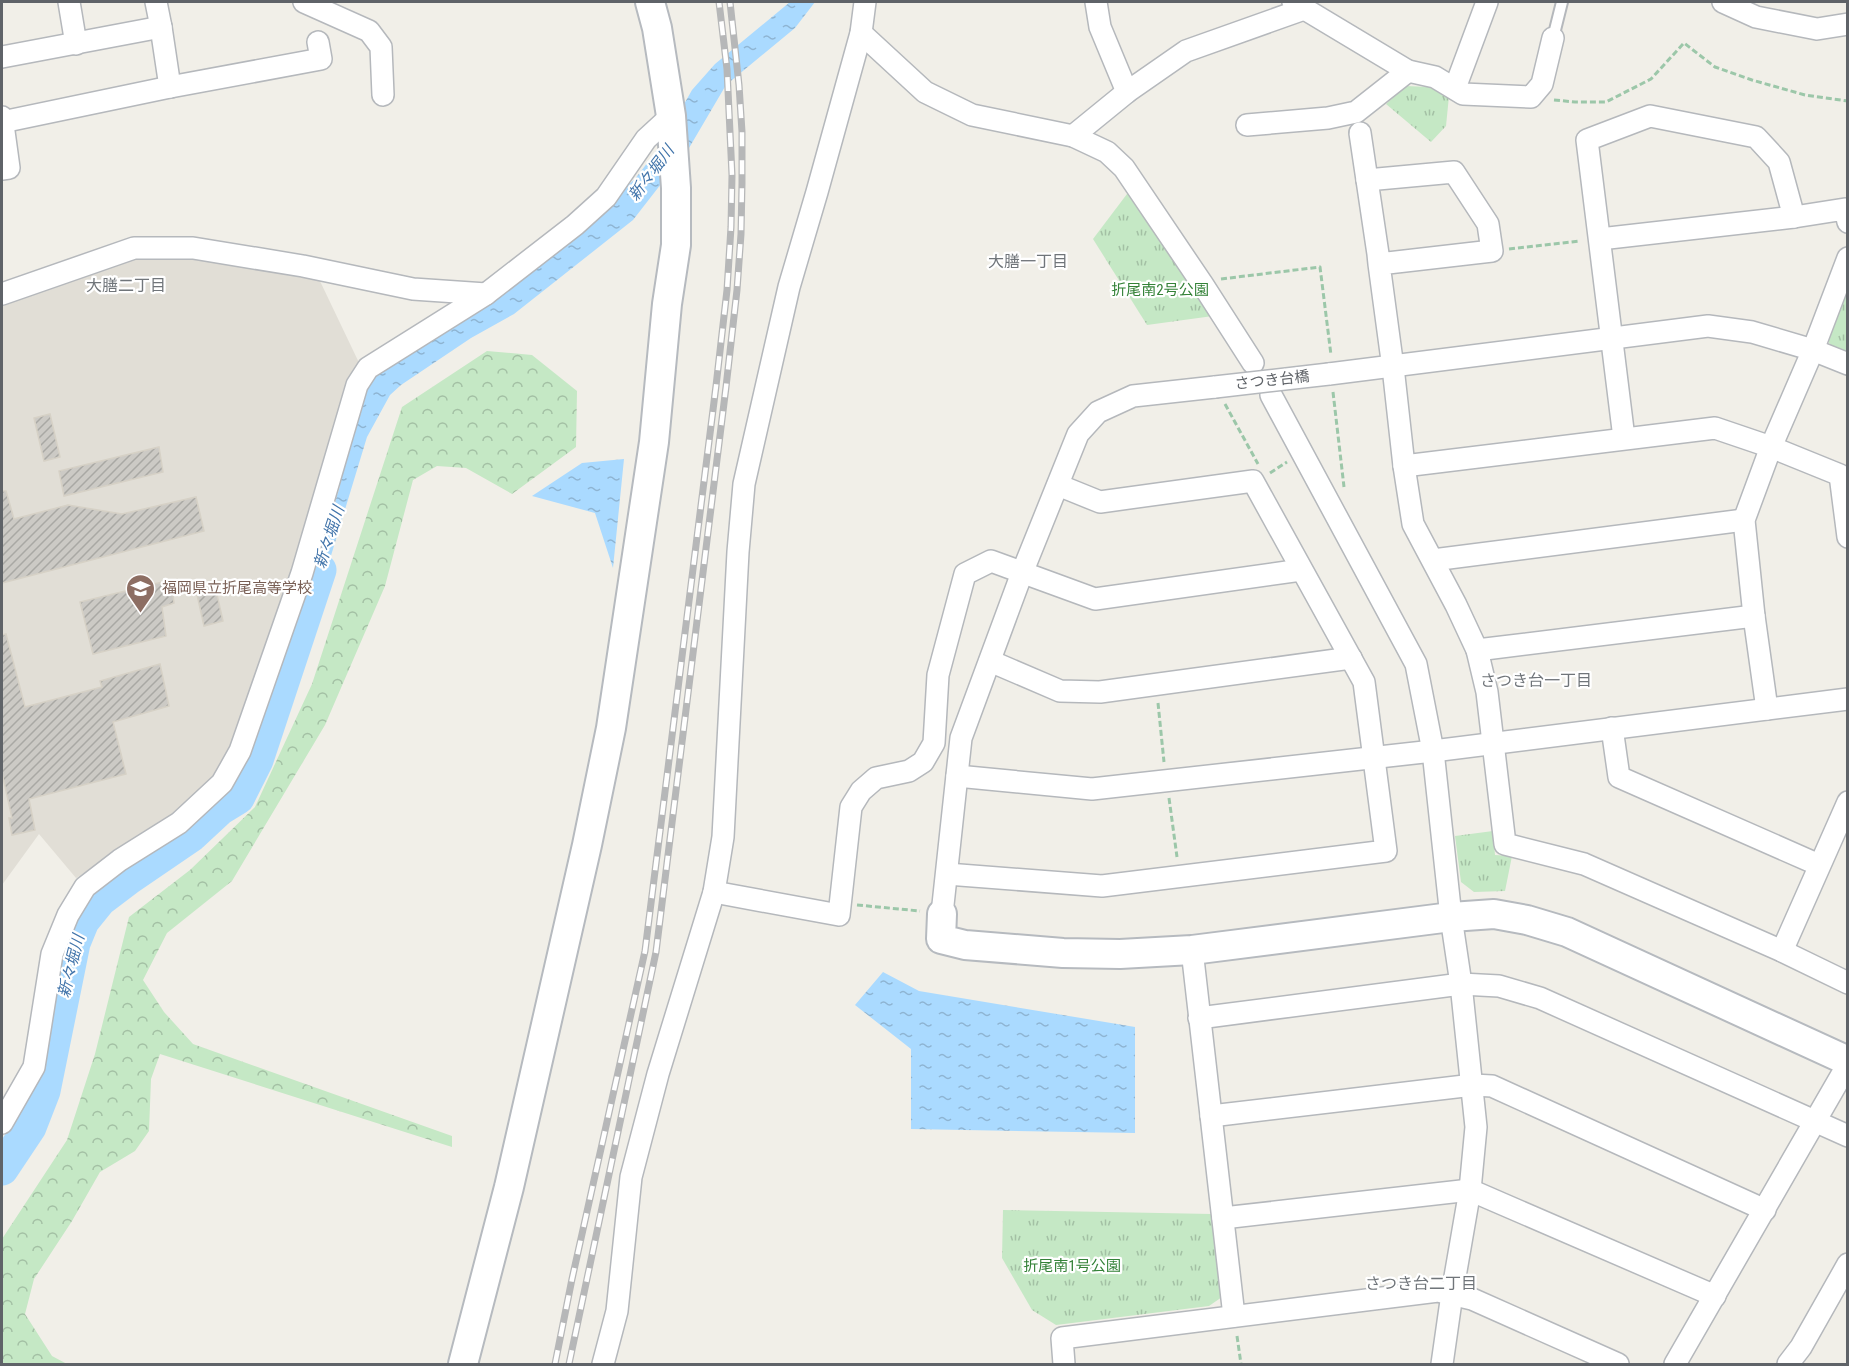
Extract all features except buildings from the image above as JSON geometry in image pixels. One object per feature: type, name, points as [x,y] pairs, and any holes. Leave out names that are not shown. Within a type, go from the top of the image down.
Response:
[{"type":"street","points":[[69,2],[76,44]]},
{"type":"street","points":[[156,2],[170,87]]},
{"type":"street","points":[[304,2],[369,31],[381,47],[383,95]]},
{"type":"street","points":[[463,1365],[509,1186],[587,845],[611,728],[654,442],[666,304],[676,245],[676,188],[671,116],[657,28],[650,2]]},
{"type":"street","points":[[603,1365],[616,1311],[631,1177],[658,1074],[714,892],[723,837],[738,552],[744,484],[789,288],[861,33],[865,2]]},
{"type":"street","points":[[1095,2],[1100,27],[1127,92]]},
{"type":"street","points":[[1455,88],[1487,2]]},
{"type":"street","points":[[1723,2],[1756,17],[1817,29],[1848,24]]},
{"type":"street","points":[[1073,136],[1127,92],[1186,51],[1298,5],[1408,71],[1435,77],[1463,94],[1531,97],[1542,84],[1553,38]]},
{"type":"street","points":[[2,57],[161,27]]},
{"type":"street","points":[[861,33],[925,92],[972,115],[1073,136],[1107,152],[1124,168],[1253,363]]},
{"type":"street","points":[[2,169],[9,168],[2,119],[321,59],[318,42]]},
{"type":"street","points":[[1247,125],[1328,118],[1356,112],[1408,71]]},
{"type":"street","points":[[2,1123],[34,1067],[52,954],[68,915],[85,887],[120,860],[179,823],[222,783],[240,751],[302,573],[357,385],[368,368],[486,294],[575,225],[606,197],[646,139],[671,116]]},
{"type":"street","points":[[1624,438],[1587,140],[1650,116],[1756,137],[1779,162],[1794,217]]},
{"type":"street","points":[[1360,133],[1413,524],[1477,650],[1487,692],[1505,844],[1584,864],[1782,951],[1848,983]]},
{"type":"street","points":[[1367,180],[1454,172],[1488,224],[1492,251],[1379,264]]},
{"type":"street","points":[[1600,239],[1845,209],[1848,222]]},
{"type":"street","points":[[2,294],[134,248],[193,248],[303,266],[413,289],[486,294]]},
{"type":"street","points":[[1767,709],[1744,520],[1771,447],[1813,350],[1848,258]]},
{"type":"street","name":"さつき台橋","points":[[931,912],[946,874],[961,738],[1022,573],[1078,434],[1098,412],[1133,396],[1218,392],[1331,373],[1708,326],[1752,332],[1813,350],[1848,364]]},
{"type":"street","points":[[1271,395],[1416,664],[1433,751],[1476,1127],[1470,1190],[1442,1365]]},
{"type":"street","points":[[1404,466],[1715,428],[1771,447],[1840,475],[1848,537]]},
{"type":"street","points":[[946,874],[1102,886],[1386,851],[1364,682],[1253,481],[1100,502],[1058,485]]},
{"type":"street","points":[[1433,560],[1744,520]]},
{"type":"street","points":[[714,892],[839,915],[851,807],[861,791],[876,778],[909,771],[923,762],[934,743],[938,675],[965,574],[991,561],[1095,599],[1301,570]]},
{"type":"street","points":[[1477,650],[1754,616]]},
{"type":"street","points":[[990,661],[1060,691],[1100,692],[1351,658]]},
{"type":"street","points":[[957,776],[1092,789],[1433,751],[1848,699]]},
{"type":"street","points":[[1612,728],[1619,777],[1819,865]]},
{"type":"street","points":[[1782,951],[1848,802]]},
{"type":"street","points":[[931,912],[941,939],[965,945],[1120,954],[1192,950],[1451,917],[1494,914],[1527,920],[1567,933],[1848,1063],[1675,1365]]},
{"type":"street","points":[[1192,950],[1234,1316]]},
{"type":"street","points":[[1199,1018],[1461,984],[1499,986],[1540,998],[1848,1136]]},
{"type":"street","points":[[1211,1116],[1473,1085],[1492,1086],[1764,1210]]},
{"type":"street","points":[[1223,1218],[1470,1190],[1715,1296]]},
{"type":"street","points":[[1788,1365],[1801,1347],[1848,1264]]},
{"type":"street","points":[[1064,1365],[1062,1338],[1438,1291],[1472,1299],[1618,1365]]},
{"type":"lane","points":[[1553,38],[1562,2]]},
{"type":"path","points":[[1531,97],[1575,102],[1606,102],[1651,79],[1684,43],[1715,67],[1805,95],[1848,101]]},
{"type":"path","points":[[1492,251],[1600,239]]},
{"type":"path","points":[[1211,280],[1320,267],[1344,492]]},
{"type":"path","points":[[1218,392],[1260,466]]},
{"type":"path","points":[[1265,475],[1302,454]]},
{"type":"path","points":[[1156,685],[1179,877]]},
{"type":"path","points":[[850,904],[931,912]]},
{"type":"path","points":[[1234,1316],[1241,1365]]},
{"type":"shaded area","name":"福岡県立折尾高等学校","points":[[136,259],[191,259],[319,279],[362,369],[298,568],[239,729],[214,776],[185,807],[153,830],[76,878],[39,834],[2,885],[2,304]]},
{"type":"green space","points":[[1406,86],[1429,87],[1449,96],[1446,126],[1431,142],[1386,104]]},
{"type":"green space","name":"折尾南2号公園","points":[[1130,190],[1213,316],[1147,325],[1093,239]]},
{"type":"green space","points":[[1847,283],[1847,354],[1831,347],[1827,338]]},
{"type":"green space","points":[[487,351],[532,355],[577,391],[576,447],[512,494],[466,468],[437,466],[413,480],[385,586],[325,725],[232,881],[167,933],[143,980],[164,1012],[193,1044],[452,1136],[452,1147],[160,1054],[151,1079],[149,1131],[135,1151],[100,1172],[72,1221],[34,1279],[25,1314],[52,1356],[67,1364],[2,1364],[2,1239],[67,1140],[95,1054],[129,917],[190,870],[255,807],[312,684],[402,407]]},
{"type":"green space","points":[[1493,831],[1495,855],[1512,856],[1505,891],[1474,892],[1461,882],[1455,836]]},
{"type":"green space","name":"折尾南1号公園","points":[[1003,1210],[1212,1214],[1222,1297],[1209,1306],[1056,1325],[1032,1310],[1002,1258]]},
{"type":"water","points":[[790,2],[815,2],[795,28],[726,85],[689,148],[633,220],[514,314],[471,338],[401,385],[390,395],[367,437],[313,615],[302,610],[340,486],[335,480],[366,383],[381,369],[582,227],[635,179],[661,145],[692,90],[715,64]]},
{"type":"water","points":[[624,459],[613,568],[595,513],[532,496],[582,463]]},
{"type":"water","points":[[883,972],[919,991],[1135,1027],[1135,1133],[911,1129],[911,1049],[855,1005]]},
{"type":"waterway","name":"新々堀川","points":[[2,1169],[30,1127],[44,1091],[74,943],[83,921],[100,900],[192,835],[220,809],[238,798],[257,760],[320,570]]},
{"type":"railway","points":[[555,1364],[645,951],[716,386],[727,290],[732,175],[727,69],[719,2]]},
{"type":"railway","points":[[569,1364],[656,952],[726,387],[737,290],[742,183],[739,85],[730,2]]},
{"type":"place","name":"福岡県立折尾高等学校","points":[[141,614]]},
{"type":"district","name":"大膳一丁目","points":[[1028,261]]},
{"type":"district","name":"大膳二丁目","points":[[126,285]]},
{"type":"district","name":"さつき台一丁目","points":[[1536,680]]},
{"type":"district","name":"さつき台二丁目","points":[[1421,1283]]}]
